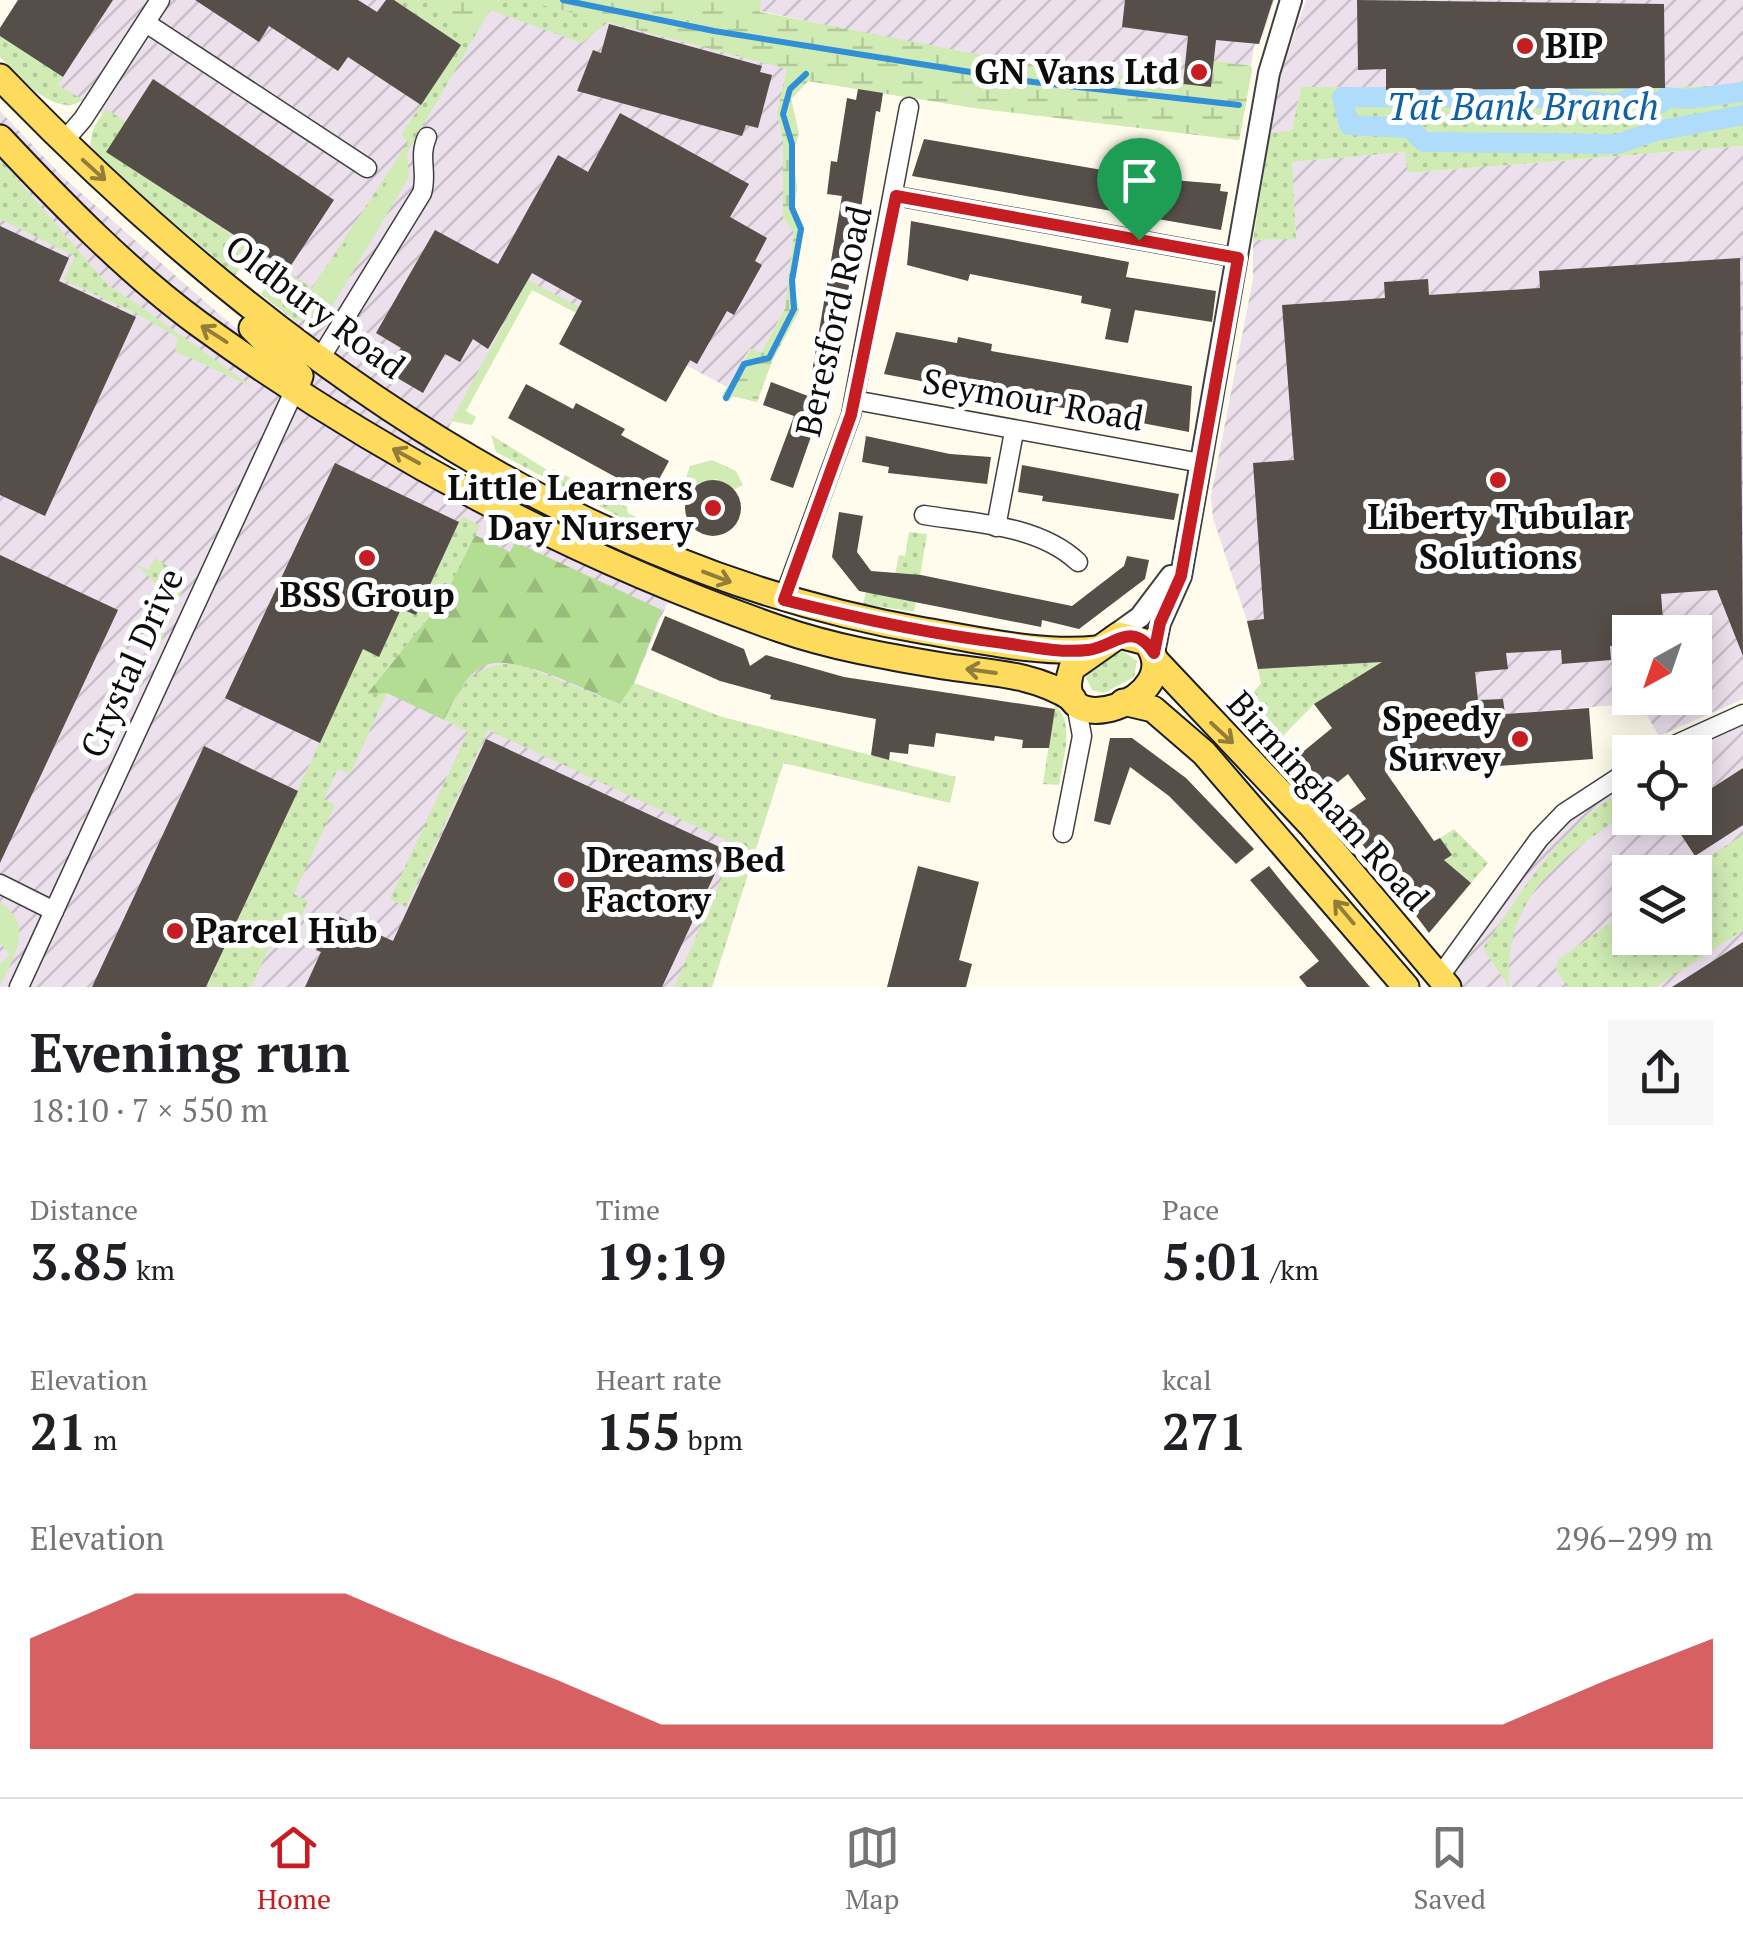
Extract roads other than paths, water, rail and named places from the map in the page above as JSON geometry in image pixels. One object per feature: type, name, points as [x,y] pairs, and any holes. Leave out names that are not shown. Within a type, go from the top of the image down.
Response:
[{"type":"main road","name":"Oldbury Road","points":[[0,77],[63,142],[208,274],[318,362],[622,552]]},
{"type":"main road","name":"Oldbury Road","points":[[0,138],[40,181],[198,323],[394,450],[622,552]]},
{"type":"main road","points":[[208,274],[236,313],[300,376],[296,387]]},
{"type":"main road","name":"Birmingham Road","points":[[622,552],[784,600],[884,624],[1056,652],[1102,645],[1129,635],[1146,642],[1155,657],[1312,824],[1437,983]]},
{"type":"main road","name":"Birmingham Road","points":[[622,552],[683,594],[795,634],[941,666],[1035,679],[1090,713],[1113,707],[1153,709],[1207,756],[1406,987]]},
{"type":"main road","points":[[1074,701],[1068,680],[1072,668],[1102,645]]},
{"type":"main road","points":[[1113,707],[1148,686],[1155,657]]},
{"type":"street","points":[[63,142],[160,0]]},
{"type":"street","points":[[1155,657],[1184,554],[1202,463],[1268,72],[1291,0]]},
{"type":"street","points":[[146,23],[367,168]]},
{"type":"street","name":"Beresford Road","points":[[784,600],[854,400],[910,107]]},
{"type":"street","points":[[318,362],[422,193],[425,182],[420,152],[427,137]]},
{"type":"street","points":[[896,196],[1238,258]]},
{"type":"street","name":"Crystal Drive","points":[[18,987],[296,387]]},
{"type":"street","name":"Seymour Road","points":[[854,400],[1202,463]]},
{"type":"street","points":[[996,527],[1014,432]]},
{"type":"street","points":[[924,515],[996,527],[1053,543],[1078,562]]},
{"type":"street","points":[[1102,645],[1140,617],[1184,554]]},
{"type":"street","points":[[1062,832],[1082,736],[1074,701]]},
{"type":"street","points":[[1082,736],[1113,707]]},
{"type":"street","points":[[1697,735],[1743,714]]},
{"type":"street","points":[[1437,983],[1539,839],[1564,813],[1612,782]]},
{"type":"street","points":[[0,884],[54,911]]},
{"type":"waterway","points":[[563,0],[714,31],[1033,82],[1239,105]]},
{"type":"waterway","points":[[726,398],[744,364],[769,358],[794,309],[792,280],[801,229],[792,208],[792,144],[783,114],[790,89],[806,74]]},
{"type":"waterway","name":"Tat Bank Branch","points":[[1743,92],[1688,99],[1666,97],[1661,103],[1633,97],[1615,104],[1562,98],[1342,97],[1349,125],[1409,128],[1424,142],[1618,144],[1656,131],[1743,115]]},
{"type":"place","name":"BIP","points":[[1525,46]]},
{"type":"place","name":"GN Vans Ltd","points":[[1199,72]]},
{"type":"place","name":"Liberty Tubular Solutions","points":[[1498,480]]},
{"type":"place","name":"Little Learners Day Nursery","points":[[713,508]]},
{"type":"place","name":"BSS Group","points":[[367,558]]},
{"type":"place","name":"Speedy Survey","points":[[1520,739]]},
{"type":"place","name":"Dreams Bed Factory","points":[[566,880]]},
{"type":"place","name":"Parcel Hub","points":[[175,931]]}]
